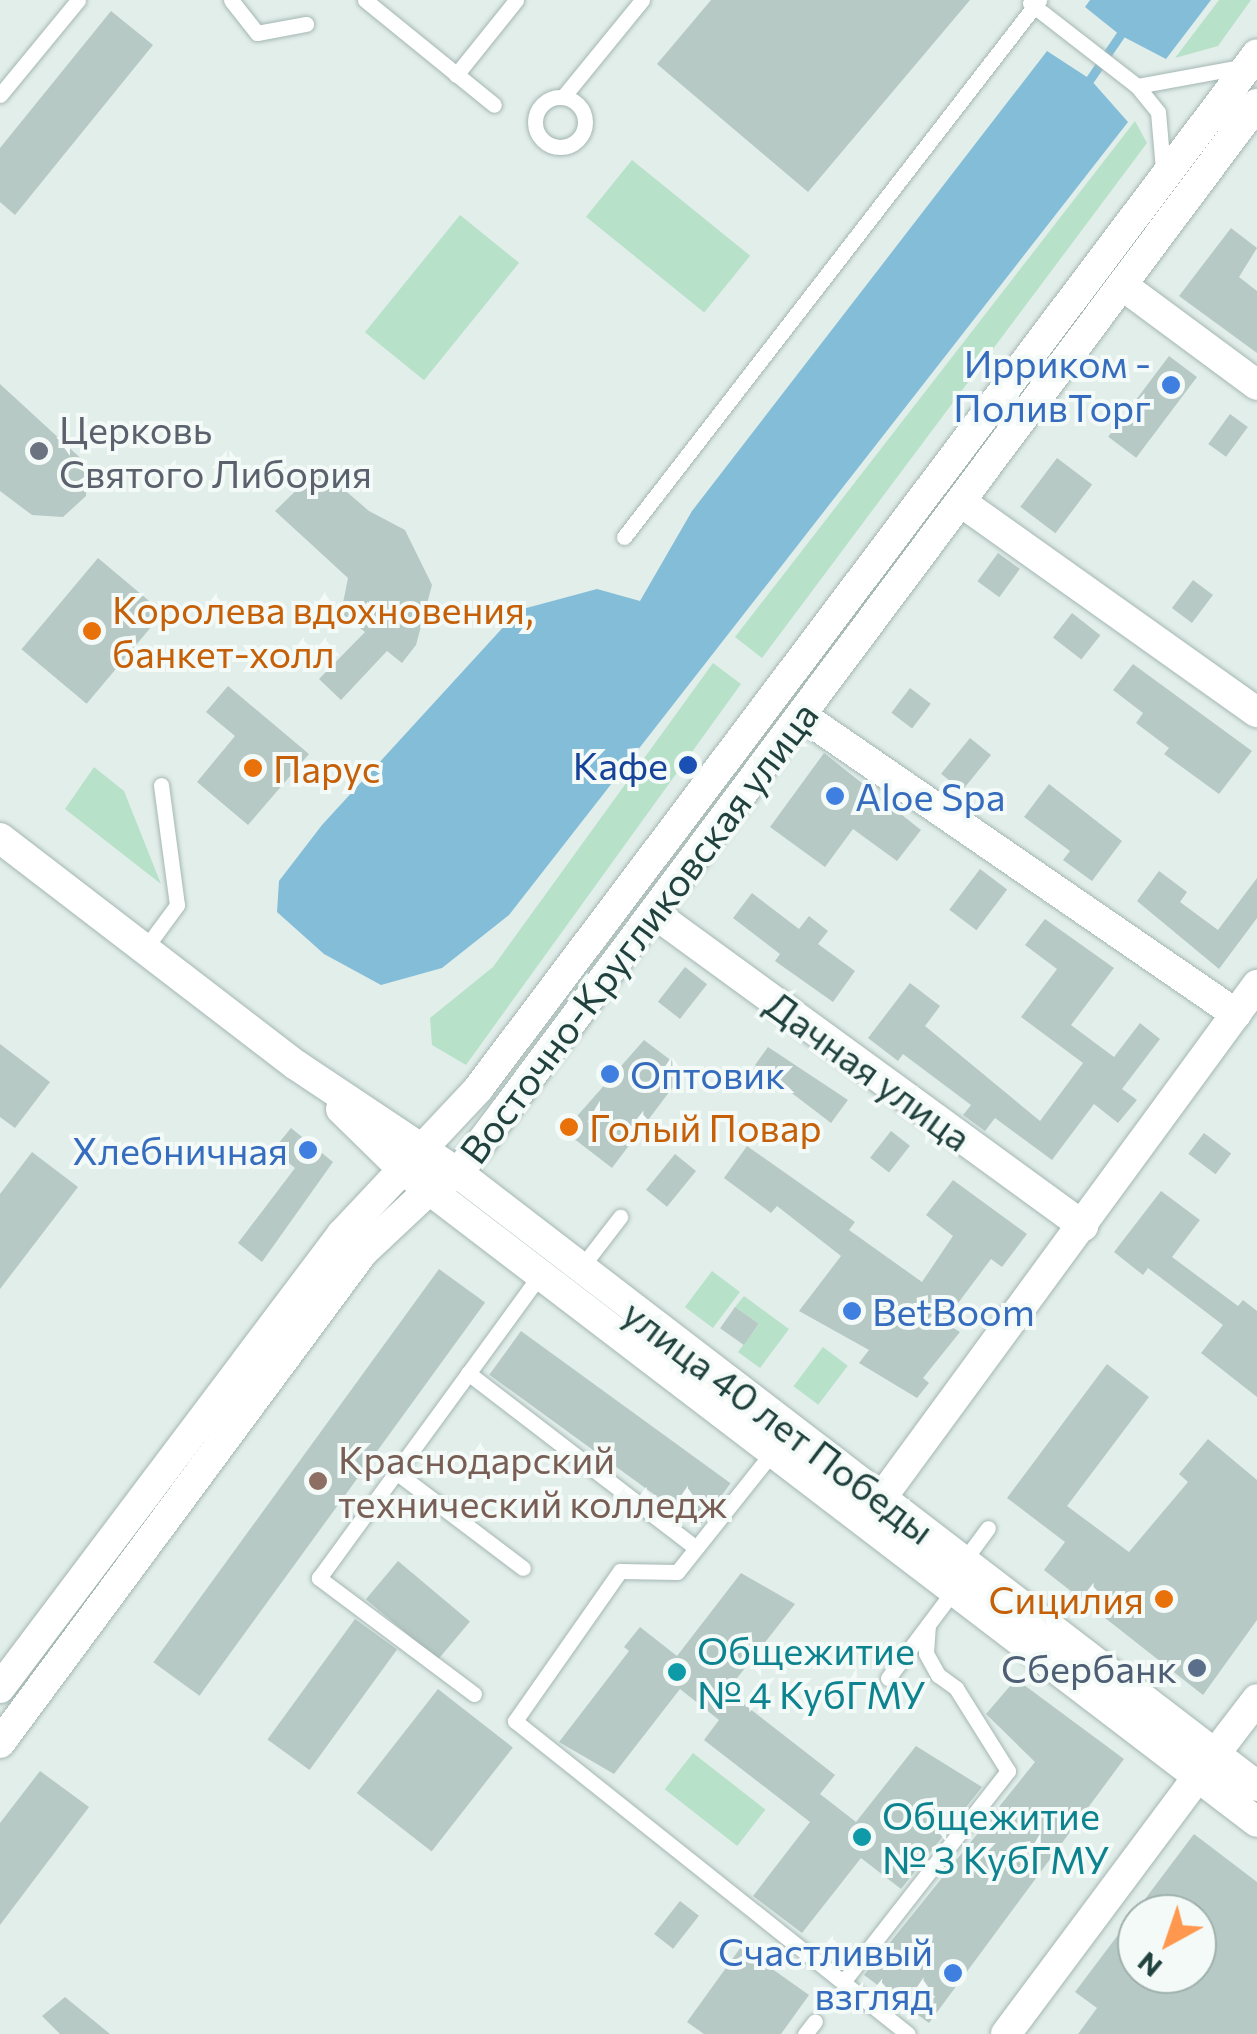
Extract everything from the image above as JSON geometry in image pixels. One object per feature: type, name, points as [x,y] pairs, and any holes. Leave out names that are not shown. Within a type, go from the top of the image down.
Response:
[{"type":"street","name":"Восточно-Кругликовская улица","points":[[0,1688],[342,1234],[514,1042],[1252,60]]},
{"type":"street","name":"Восточно-Кругликовская улица","points":[[0,1742],[363,1252],[430,1189],[458,1172],[1257,104]]},
{"type":"street","points":[[1122,285],[1257,385]]},
{"type":"street","points":[[962,502],[1257,712]]},
{"type":"street","points":[[801,715],[1236,1014]]},
{"type":"street","name":"улица 40 лет Победы","points":[[0,838],[411,1158],[430,1189],[560,1265]]},
{"type":"street","name":"Дачная улица","points":[[654,914],[1083,1226]]},
{"type":"street","points":[[872,1510],[1257,985]]},
{"type":"street","name":"улица 40 лет Победы","points":[[411,1158],[458,1172],[560,1265],[872,1510],[1207,1765]]},
{"type":"street","points":[[1006,2034],[1257,1699]]},
{"type":"street","points":[[1207,1765],[1257,1786]]},
{"type":"street","points":[[1207,1765],[1257,1822]]},
{"type":"lane","points":[[0,95],[78,0]]},
{"type":"lane","points":[[231,0],[257,32],[306,24]]},
{"type":"lane","points":[[365,0],[494,105]]},
{"type":"lane","points":[[456,75],[516,0]]},
{"type":"lane","points":[[563,97],[642,0]]},
{"type":"lane","points":[[624,538],[1034,2],[1136,86],[1158,112],[1164,177]]},
{"type":"lane","points":[[1136,86],[1252,60]]},
{"type":"lane","points":[[144,950],[177,905],[161,785]]},
{"type":"lane","points":[[474,1694],[320,1578],[468,1373],[560,1265],[620,1216]]},
{"type":"lane","points":[[468,1373],[696,1548]]},
{"type":"lane","points":[[783,1440],[678,1572],[620,1571],[515,1721],[908,2034]]},
{"type":"lane","points":[[396,1472],[524,1568]]},
{"type":"lane","points":[[888,1678],[928,1626],[988,1528]]},
{"type":"lane","points":[[843,1982],[1008,1771],[956,1688],[938,1675],[926,1652],[928,1626]]},
{"type":"green space","points":[[1219,0],[1251,0],[1218,46],[1175,58]]},
{"type":"green space","points":[[1135,121],[1147,143],[762,658],[735,637]]},
{"type":"green space","points":[[632,160],[750,256],[704,312],[586,217]]},
{"type":"green space","points":[[460,215],[519,263],[424,380],[365,332]]},
{"type":"green space","points":[[713,663],[741,684],[466,1065],[432,1045],[430,1018],[493,967]]},
{"type":"green space","points":[[94,767],[124,791],[161,884],[65,809]]},
{"type":"green space","points":[[712,1271],[740,1292],[713,1328],[685,1307]]},
{"type":"green space","points":[[744,1296],[789,1329],[760,1368],[738,1352],[759,1324],[735,1307]]},
{"type":"green space","points":[[823,1347],[848,1366],[818,1405],[794,1386]]},
{"type":"green space","points":[[693,1753],[765,1810],[737,1846],[665,1789]]},
{"type":"water","points":[[1090,0],[1211,0],[1166,59],[1120,35],[1085,7]]},
{"type":"water","points":[[1047,51],[1090,79],[1128,122],[509,915],[442,968],[381,985],[324,954],[277,912],[279,881],[322,825],[519,610],[597,589],[640,601],[692,511]]},
{"type":"building","points":[[711,0],[970,0],[808,192],[657,64]]},
{"type":"building","points":[[111,11],[153,45],[15,215],[0,202],[0,148]]},
{"type":"building","points":[[1231,228],[1257,248],[1239,277],[1257,291],[1257,353],[1179,296]]},
{"type":"building","points":[[1169,356],[1197,377],[1136,458],[1108,437]]},
{"type":"building","name":"Церковь Святого Либория","points":[[0,384],[87,464],[86,496],[63,517],[32,515],[0,491]]},
{"type":"building","points":[[1230,414],[1248,427],[1226,457],[1208,444]]},
{"type":"building","points":[[1057,458],[1092,484],[1055,533],[1020,507]]},
{"type":"building","points":[[319,468],[369,511],[405,530],[432,585],[416,645],[402,663],[387,651],[341,700],[319,679],[365,632],[341,613],[348,578],[275,511]]},
{"type":"building","points":[[998,553],[1020,569],[999,597],[977,581]]},
{"type":"building","name":"Королева вдохновения, банкет-холл","points":[[98,558],[163,613],[87,704],[22,649]]},
{"type":"building","points":[[1193,580],[1213,595],[1192,623],[1172,608]]},
{"type":"building","points":[[1072,613],[1100,635],[1081,660],[1053,637]]},
{"type":"building","points":[[1133,664],[1252,751],[1219,794],[1164,754],[1169,748],[1136,723],[1143,713],[1113,690]]},
{"type":"building","name":"Парус","points":[[228,686],[309,754],[248,825],[197,782],[235,736],[206,712]]},
{"type":"building","points":[[910,688],[931,704],[912,728],[891,713]]},
{"type":"building","points":[[970,738],[991,755],[962,791],[941,774]]},
{"type":"building","points":[[824,753],[921,830],[897,861],[853,829],[825,867],[770,827]]},
{"type":"building","points":[[1049,784],[1122,841],[1092,881],[1063,860],[1070,851],[1024,817]]},
{"type":"building","points":[[980,869],[1007,889],[976,930],[949,910]]},
{"type":"building","points":[[1159,871],[1187,892],[1180,902],[1218,930],[1257,878],[1257,918],[1219,969],[1137,901]]},
{"type":"building","points":[[752,893],[799,929],[809,916],[828,931],[818,944],[855,971],[833,1002],[775,961],[780,954],[733,918]]},
{"type":"building","points":[[1045,919],[1114,968],[1071,1025],[1114,1057],[1140,1023],[1160,1039],[1122,1089],[1137,1100],[1118,1123],[1094,1104],[1052,1160],[995,1118],[985,1131],[963,1115],[971,1105],[903,1054],[898,1061],[868,1038],[910,983],[940,1006],[925,1026],[1040,1121],[1083,1063],[1021,1017],[1057,969],[1025,945]]},
{"type":"building","points":[[685,967],[707,984],[680,1019],[658,1002]]},
{"type":"building","points":[[644,1040],[685,1071],[612,1168],[564,1131]]},
{"type":"building","points":[[0,1044],[50,1082],[15,1128],[0,1117]]},
{"type":"building","points":[[768,1047],[848,1100],[831,1123],[755,1065]]},
{"type":"building","points":[[291,1128],[333,1162],[262,1262],[238,1243],[295,1168],[273,1150]]},
{"type":"building","points":[[891,1131],[910,1146],[889,1173],[870,1158]]},
{"type":"building","points":[[1204,1133],[1231,1153],[1216,1174],[1188,1154]]},
{"type":"building","points":[[747,1146],[855,1222],[849,1230],[922,1282],[953,1236],[926,1215],[953,1180],[1027,1234],[1002,1267],[991,1259],[944,1322],[960,1332],[923,1378],[929,1383],[917,1398],[859,1363],[869,1350],[799,1311],[841,1256],[777,1206],[771,1213],[724,1178]]},
{"type":"building","points":[[32,1152],[78,1187],[0,1289],[0,1194]]},
{"type":"building","points":[[675,1154],[696,1171],[667,1207],[646,1190]]},
{"type":"building","points":[[1161,1191],[1200,1220],[1172,1257],[1238,1306],[1243,1300],[1257,1311],[1257,1397],[1201,1353],[1223,1325],[1148,1268],[1143,1275],[1114,1252]]},
{"type":"building","name":"Краснодарский технический колледж","points":[[439,1269],[485,1303],[199,1696],[153,1662]]},
{"type":"building","points":[[735,1307],[759,1324],[744,1345],[720,1328]]},
{"type":"building","points":[[521,1331],[731,1483],[699,1527],[489,1375]]},
{"type":"building","points":[[1107,1364],[1149,1397],[1067,1506],[1129,1552],[1188,1482],[1179,1474],[1208,1439],[1257,1480],[1257,1620],[1203,1695],[1044,1570],[1065,1542],[1007,1498]]},
{"type":"building","points":[[398,1561],[470,1621],[438,1660],[366,1599]]},
{"type":"building","points":[[741,1573],[795,1604],[727,1691],[835,1775],[820,1794],[856,1822],[916,1746],[982,1787],[901,1889],[861,1858],[802,1933],[753,1896],[810,1822],[704,1740],[719,1720],[680,1689],[614,1774],[559,1742],[629,1651],[624,1647],[640,1627],[677,1656]]},
{"type":"building","points":[[355,1619],[397,1650],[309,1770],[267,1740]]},
{"type":"building","points":[[1016,1679],[1124,1759],[929,2023],[864,1975],[1035,1762],[986,1714]]},
{"type":"building","points":[[438,1689],[513,1747],[432,1852],[357,1793]]},
{"type":"building","points":[[40,1771],[89,1807],[0,1925],[0,1823]]},
{"type":"building","points":[[1194,1834],[1257,1882],[1257,2034],[1078,2034],[1097,2008],[1075,1992],[1117,1936],[1117,1994],[1217,1994],[1217,1894],[1149,1894]]},
{"type":"building","points":[[680,1901],[699,1916],[673,1949],[654,1934]]},
{"type":"building","points":[[741,1947],[809,1995],[781,2034],[704,2034],[687,2022]]},
{"type":"building","points":[[65,1997],[110,2034],[60,2034],[42,2016]]},
{"type":"waterway","points":[[1090,79],[1120,35]]},
{"type":"place","name":"Ирриком - ПоливТорг","points":[[1171,385]]},
{"type":"place","name":"Церковь Святого Либория","points":[[39,451]]},
{"type":"place","name":"Королева вдохновения, банкет-холл","points":[[92,631]]},
{"type":"place","name":"Кафе","points":[[688,765]]},
{"type":"place","name":"Парус","points":[[253,768]]},
{"type":"place","name":"Aloe Spa","points":[[835,796]]},
{"type":"place","name":"Оптовик","points":[[610,1074]]},
{"type":"place","name":"Голый Повар","points":[[569,1127]]},
{"type":"place","name":"Хлебничная","points":[[308,1150]]},
{"type":"place","name":"BetBoom","points":[[852,1311]]},
{"type":"place","name":"Краснодарский технический колледж","points":[[318,1481]]},
{"type":"place","name":"Сицилия","points":[[1164,1599]]},
{"type":"place","name":"Сбербанк","points":[[1197,1668]]},
{"type":"place","name":"Общежитие № 4 КубГМУ","points":[[677,1672]]},
{"type":"place","name":"Общежитие № 3 КубГМУ","points":[[862,1837]]},
{"type":"place","name":"Счастливый взгляд","points":[[953,1973]]}]
